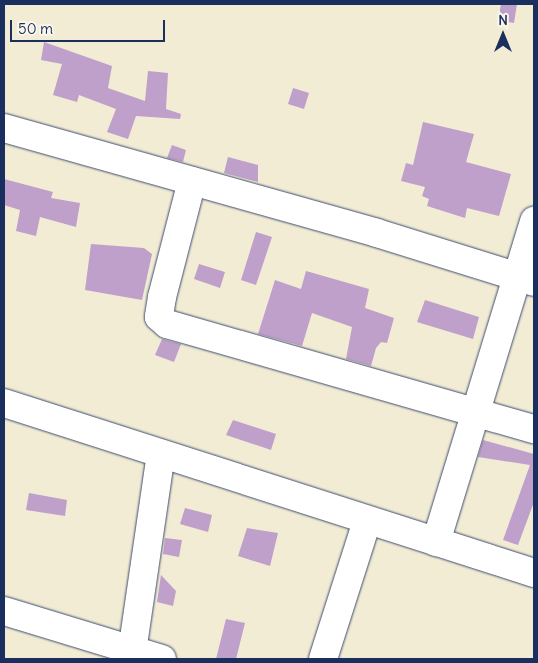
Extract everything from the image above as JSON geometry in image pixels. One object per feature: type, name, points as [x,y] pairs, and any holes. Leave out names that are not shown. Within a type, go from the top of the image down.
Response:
[{"type":"street","points":[[4,128],[192,181],[526,280]]},
{"type":"street","points":[[192,181],[162,297],[159,317],[167,324],[534,429]]},
{"type":"street","points":[[436,542],[477,413],[526,280],[534,221]]},
{"type":"street","points":[[4,403],[534,573]]},
{"type":"street","points":[[132,655],[161,454]]},
{"type":"street","points":[[323,659],[367,521]]},
{"type":"street","points":[[4,611],[132,655],[162,659]]},
{"type":"building","points":[[501,4],[517,4],[514,23],[498,20]]},
{"type":"building","points":[[44,42],[112,66],[108,88],[145,101],[148,71],[168,73],[166,109],[181,114],[180,119],[136,116],[128,139],[107,132],[116,109],[79,95],[77,102],[53,95],[62,64],[41,60]]},
{"type":"building","points":[[293,88],[309,93],[304,109],[288,104]]},
{"type":"building","points":[[423,122],[474,134],[466,162],[511,174],[499,216],[467,208],[465,218],[427,206],[429,199],[422,196],[425,187],[401,181],[406,163],[413,165]]},
{"type":"building","points":[[172,145],[186,150],[183,162],[167,158]]},
{"type":"building","points":[[228,157],[258,165],[258,182],[224,173]]},
{"type":"building","points":[[4,179],[53,192],[51,198],[80,203],[76,227],[40,217],[36,236],[16,231],[20,210],[4,205]]},
{"type":"building","points":[[256,232],[272,237],[256,285],[241,280]]},
{"type":"building","points":[[91,244],[144,248],[152,254],[142,300],[85,290]]},
{"type":"building","points":[[199,264],[225,272],[220,288],[194,279]]},
{"type":"building","points":[[306,271],[369,289],[365,308],[394,318],[387,343],[381,342],[376,348],[371,366],[346,359],[352,327],[312,313],[302,346],[258,334],[275,280],[301,289]]},
{"type":"building","points":[[425,300],[479,317],[473,339],[417,322]]},
{"type":"building","points":[[162,339],[181,344],[174,362],[155,355]]},
{"type":"building","points":[[233,420],[276,434],[271,450],[226,435]]},
{"type":"building","points":[[483,440],[534,454],[534,502],[518,545],[503,540],[530,465],[478,457]]},
{"type":"building","points":[[29,493],[67,500],[65,516],[26,510]]},
{"type":"building","points":[[185,508],[212,515],[208,532],[180,524]]},
{"type":"building","points":[[247,528],[278,533],[270,566],[238,556]]},
{"type":"building","points":[[165,538],[182,540],[179,557],[163,554]]},
{"type":"building","points":[[161,575],[176,591],[173,606],[157,602]]},
{"type":"building","points":[[226,619],[245,623],[236,659],[216,659]]}]
